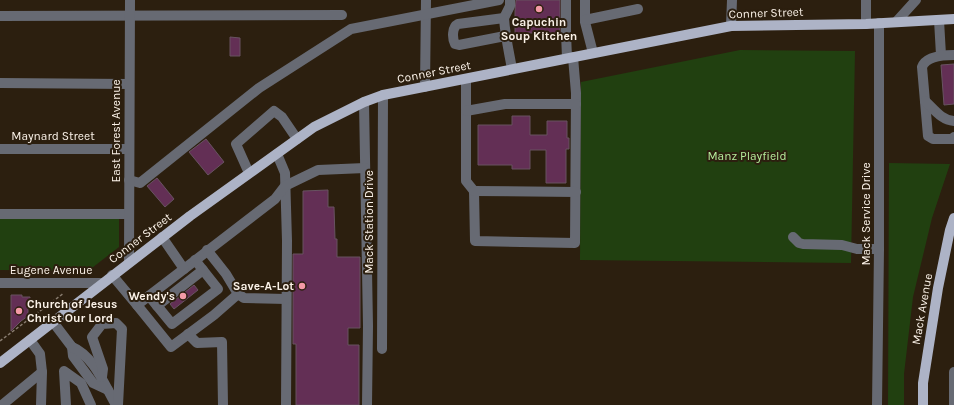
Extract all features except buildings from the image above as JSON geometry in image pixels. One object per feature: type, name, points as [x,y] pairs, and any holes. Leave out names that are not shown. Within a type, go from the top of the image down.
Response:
[{"type":"main road","name":"Conner Street","points":[[0,363],[162,237],[314,127],[364,102],[383,95],[732,26],[866,24],[954,19]]},
{"type":"main road","name":"Mack Avenue","points":[[923,405],[923,382],[938,288],[950,230],[954,218]]},
{"type":"street","name":"East Forest Avenue","points":[[129,262],[130,0]]},
{"type":"street","points":[[425,87],[426,0]]},
{"type":"street","points":[[130,180],[140,182],[259,88],[351,29],[499,0]]},
{"type":"street","points":[[510,0],[510,6],[504,18],[505,36],[509,47],[512,70]]},
{"type":"street","points":[[466,78],[466,181],[474,190],[475,241],[575,242],[576,104],[566,33],[566,0]]},
{"type":"street","points":[[585,0],[585,20],[593,53]]},
{"type":"street","points":[[732,0],[732,26]]},
{"type":"street","points":[[866,0],[866,24]]},
{"type":"street","points":[[896,22],[916,0]]},
{"type":"street","points":[[585,20],[638,9]]},
{"type":"street","points":[[0,16],[342,15]]},
{"type":"street","points":[[504,18],[458,24],[454,26],[453,29],[455,44],[459,45],[505,36]]},
{"type":"street","points":[[939,20],[941,55]]},
{"type":"street","name":"Mack Service Drive","points":[[877,405],[879,23]]},
{"type":"street","points":[[954,55],[941,55],[926,61],[922,67],[928,136],[933,139],[953,139],[954,137]]},
{"type":"street","points":[[0,83],[129,84]]},
{"type":"street","name":"Mack Station Drive","points":[[382,349],[383,95]]},
{"type":"street","points":[[925,101],[946,120],[954,121]]},
{"type":"street","points":[[364,102],[368,326],[367,405]]},
{"type":"street","points":[[466,111],[505,104],[576,104]]},
{"type":"street","points":[[250,173],[236,144],[274,110],[282,117],[297,139]]},
{"type":"street","name":"Maynard Street","points":[[0,149],[130,149]]},
{"type":"street","points":[[277,154],[285,173],[286,405]]},
{"type":"street","points":[[137,305],[275,199],[285,186],[318,170],[365,168]]},
{"type":"street","points":[[474,190],[576,192]]},
{"type":"street","points":[[0,214],[129,214]]},
{"type":"street","points":[[162,237],[184,269]]},
{"type":"street","points":[[793,237],[799,243],[803,244],[842,245],[858,249],[879,249]]},
{"type":"street","points":[[207,250],[226,274],[238,294],[244,298],[286,299]]},
{"type":"street","points":[[149,296],[172,324],[218,289],[195,260]]},
{"type":"street","points":[[157,306],[203,270]]},
{"type":"street","points":[[112,275],[171,347],[214,315],[238,294]]},
{"type":"street","name":"Eugene Avenue","points":[[0,283],[102,283]]},
{"type":"street","points":[[53,322],[72,347],[81,351],[102,377],[117,405]]},
{"type":"street","points":[[102,377],[104,369],[92,337],[102,324],[116,323],[122,329],[117,405]]},
{"type":"street","points":[[188,334],[197,343],[222,342],[222,405]]},
{"type":"street","points":[[30,340],[40,354],[42,372],[41,405]]},
{"type":"street","points":[[72,347],[73,356],[93,383],[108,390]]},
{"type":"street","points":[[66,405],[64,371],[81,384],[90,405]]},
{"type":"street","points":[[2,405],[42,372]]},
{"type":"street","points":[[954,376],[954,405]]},
{"type":"path","points":[[0,341],[64,293]]},
{"type":"green space","name":"Manz Playfield","points":[[740,50],[855,51],[851,263],[580,260],[581,82]]},
{"type":"green space","points":[[889,163],[950,164],[932,218],[913,297],[904,374],[904,405],[888,405]]},
{"type":"green space","points":[[0,218],[119,218],[119,247],[88,271],[0,270]]},
{"type":"place","name":"Capuchin Soup Kitchen","points":[[539,9]]},
{"type":"place","name":"Save-A-Lot","points":[[302,286]]},
{"type":"place","name":"Wendy's","points":[[183,296]]},
{"type":"place","name":"Church of Jesus Christ Our Lord","points":[[19,311]]}]
